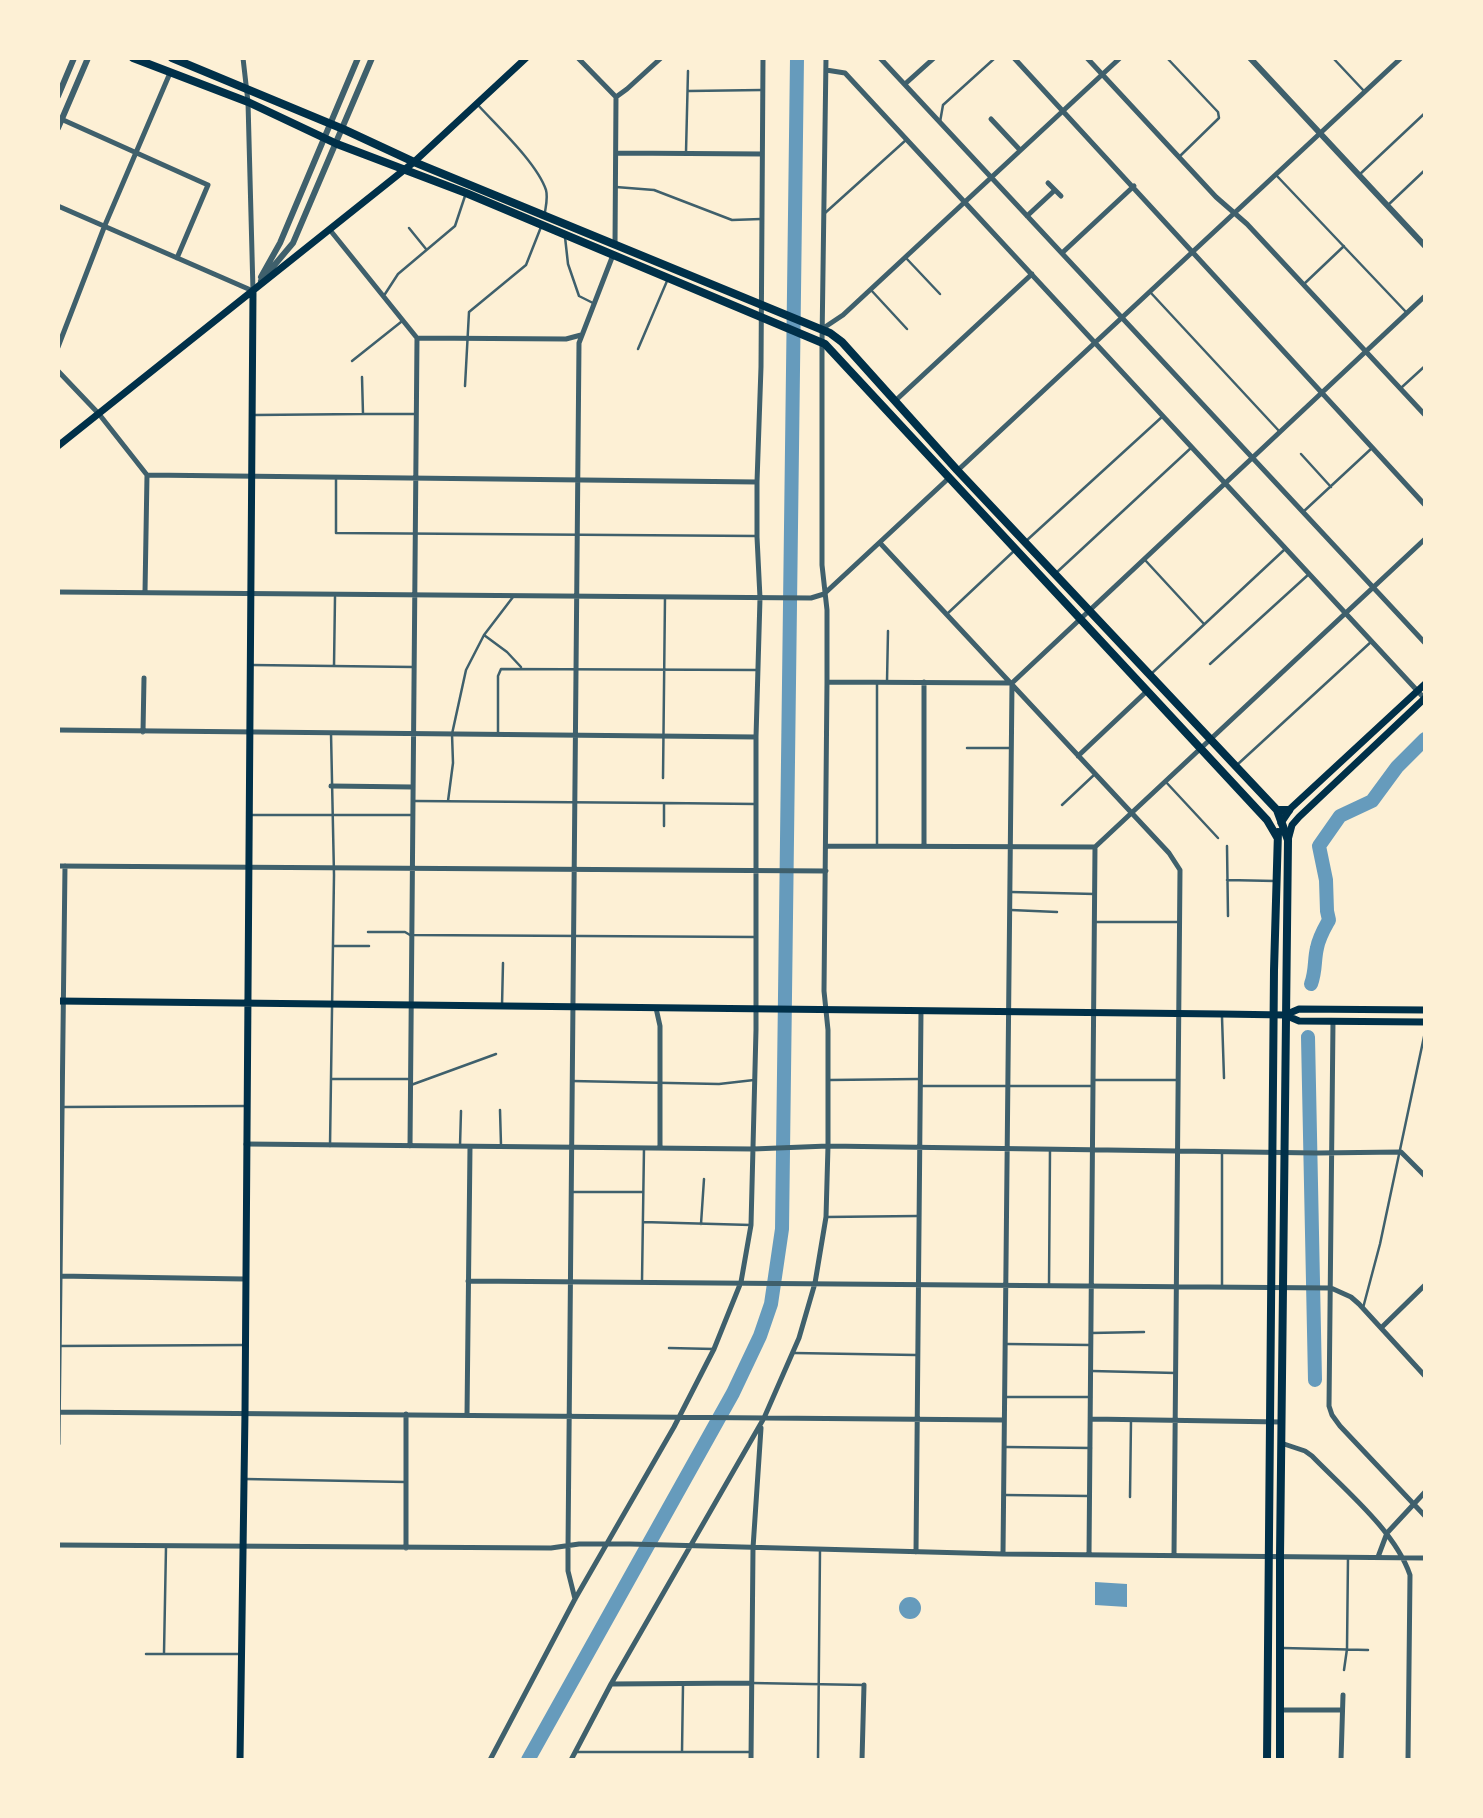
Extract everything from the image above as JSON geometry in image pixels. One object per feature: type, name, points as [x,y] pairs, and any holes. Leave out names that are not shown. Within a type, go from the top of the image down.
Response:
[{"type":"main road","points":[[133,58],[248,103],[337,144],[466,193],[760,319],[822,342],[1266,820],[1277,837]]},
{"type":"main road","points":[[172,58],[344,129],[414,162],[813,325],[837,338],[957,470],[1277,810],[1288,840]]},
{"type":"main road","points":[[58,446],[414,162],[526,58]]},
{"type":"main road","points":[[240,1760],[253,291]]},
{"type":"main road","points":[[1267,1760],[1277,837],[1289,810],[1425,684]]},
{"type":"main road","points":[[1280,1760],[1279,1556],[1288,840],[1295,821],[1425,699]]},
{"type":"main road","points":[[1277,810],[1289,810]]},
{"type":"main road","points":[[1266,820],[1281,823],[1295,821]]},
{"type":"main road","points":[[60,1001],[1273,1014],[1285,1015],[1299,1021],[1425,1022]]},
{"type":"main road","points":[[1285,1015],[1299,1009],[1425,1010]]},
{"type":"street","points":[[58,96],[74,58]]},
{"type":"street","points":[[58,128],[88,58]]},
{"type":"street","points":[[243,58],[248,103],[253,291]]},
{"type":"street","points":[[253,291],[280,243],[358,58]]},
{"type":"street","points":[[253,291],[293,243],[344,129],[372,58]]},
{"type":"street","points":[[575,1599],[568,1572],[568,1547],[579,343],[613,255],[617,153],[616,97],[578,58]]},
{"type":"street","points":[[616,97],[661,58]]},
{"type":"street","points":[[489,1760],[575,1599],[680,1416],[714,1349],[741,1282],[751,1225],[760,598],[757,482],[761,366],[762,58]]},
{"type":"street","points":[[571,1760],[764,1418],[794,1353],[815,1283],[826,1217],[827,614],[824,594],[822,329],[826,58]]},
{"type":"street","points":[[880,58],[1425,643]]},
{"type":"street","points":[[905,84],[933,58]]},
{"type":"street","points":[[1014,58],[1425,505]]},
{"type":"street","points":[[1087,58],[1216,197],[1235,212],[1304,284],[1425,415]]},
{"type":"street","points":[[822,329],[871,290],[1120,58]]},
{"type":"street","points":[[58,592],[760,598],[811,598],[824,594],[1399,58]]},
{"type":"street","points":[[1255,59],[1387,206],[1424,241]]},
{"type":"street","points":[[826,70],[845,74],[1425,699]]},
{"type":"street","points":[[58,346],[105,225],[170,73]]},
{"type":"street","points":[[991,118],[1020,150]]},
{"type":"street","points":[[61,119],[208,185],[177,258]]},
{"type":"street","points":[[617,153],[762,154]]},
{"type":"street","points":[[1048,183],[1060,196]]},
{"type":"street","points":[[1062,253],[1134,186]]},
{"type":"street","points":[[1027,216],[1055,190]]},
{"type":"street","points":[[58,206],[253,291]]},
{"type":"street","points":[[330,230],[416,338],[410,1146]]},
{"type":"street","points":[[895,401],[1032,274]]},
{"type":"street","points":[[827,682],[1012,682],[1425,296]]},
{"type":"street","points":[[416,338],[566,339],[581,335]]},
{"type":"street","points":[[58,371],[99,414],[147,475],[145,592]]},
{"type":"street","points":[[147,475],[757,482]]},
{"type":"street","points":[[826,846],[1096,847],[1425,539]]},
{"type":"street","points":[[880,542],[1178,865],[1181,876],[1181,922],[1174,1555]]},
{"type":"street","points":[[143,732],[144,678]]},
{"type":"street","points":[[923,846],[924,682]]},
{"type":"street","points":[[1003,1554],[1008,847],[1012,682]]},
{"type":"street","points":[[1078,756],[1147,691]]},
{"type":"street","points":[[58,730],[756,737]]},
{"type":"street","points":[[331,786],[412,787]]},
{"type":"street","points":[[1089,1555],[1096,847]]},
{"type":"street","points":[[58,1444],[61,866],[826,871]]},
{"type":"street","points":[[656,1008],[660,1026],[660,1148]]},
{"type":"street","points":[[916,1552],[921,1011]]},
{"type":"street","points":[[1333,1021],[1330,1411],[1340,1426],[1425,1516]]},
{"type":"street","points":[[246,1144],[1401,1152],[1425,1176]]},
{"type":"street","points":[[467,1415],[470,1147]]},
{"type":"street","points":[[58,1276],[244,1279]]},
{"type":"street","points":[[468,1281],[1331,1288],[1351,1297],[1363,1308],[1425,1376]]},
{"type":"street","points":[[1381,1328],[1425,1285]]},
{"type":"street","points":[[58,1412],[1003,1420]]},
{"type":"street","points":[[406,1414],[406,1548]]},
{"type":"street","points":[[751,1760],[753,1548],[758,1450],[764,1418]]},
{"type":"street","points":[[1091,1419],[1281,1422]]},
{"type":"street","points":[[1281,1443],[1312,1456],[1387,1533],[1404,1558],[1410,1575],[1408,1760]]},
{"type":"street","points":[[1378,1557],[1387,1533],[1425,1492]]},
{"type":"street","points":[[58,1545],[406,1548],[630,1544],[1003,1554],[1425,1558]]},
{"type":"street","points":[[611,1685],[752,1683]]},
{"type":"street","points":[[862,1760],[864,1685]]},
{"type":"street","points":[[1341,1760],[1343,1695]]},
{"type":"street","points":[[1280,1710],[1342,1710]]},
{"type":"lane","points":[[940,122],[943,106],[995,58]]},
{"type":"lane","points":[[1167,58],[1218,112],[1219,118],[1179,157]]},
{"type":"lane","points":[[1333,58],[1364,92]]},
{"type":"lane","points":[[686,152],[688,71]]},
{"type":"lane","points":[[687,91],[762,90]]},
{"type":"lane","points":[[477,104],[519,150],[540,179],[547,192],[545,214]]},
{"type":"lane","points":[[1359,175],[1425,113]]},
{"type":"lane","points":[[824,214],[906,140]]},
{"type":"lane","points":[[1387,206],[1425,170]]},
{"type":"lane","points":[[1275,174],[1407,313]]},
{"type":"lane","points":[[615,187],[654,190],[732,220],[761,219]]},
{"type":"lane","points":[[383,296],[398,274],[455,226],[466,193]]},
{"type":"lane","points":[[465,386],[469,312],[526,265],[542,226]]},
{"type":"lane","points":[[409,228],[426,249]]},
{"type":"lane","points":[[565,235],[568,264],[579,296],[593,303]]},
{"type":"lane","points":[[1304,284],[1344,246]]},
{"type":"lane","points":[[906,258],[940,294]]},
{"type":"lane","points":[[638,349],[668,278]]},
{"type":"lane","points":[[871,290],[907,329]]},
{"type":"lane","points":[[1150,291],[1280,432]]},
{"type":"lane","points":[[352,361],[402,320]]},
{"type":"lane","points":[[1401,388],[1425,366]]},
{"type":"lane","points":[[362,377],[363,414]]},
{"type":"lane","points":[[252,415],[415,414]]},
{"type":"lane","points":[[1025,542],[1163,416]]},
{"type":"lane","points":[[1055,574],[1192,447]]},
{"type":"lane","points":[[1303,512],[1372,448]]},
{"type":"lane","points":[[1301,454],[1331,487]]},
{"type":"lane","points":[[336,477],[335,533],[757,537]]},
{"type":"lane","points":[[1150,675],[1286,548]]},
{"type":"lane","points":[[947,614],[1015,550]]},
{"type":"lane","points":[[1143,558],[1205,624]]},
{"type":"lane","points":[[1210,664],[1310,573]]},
{"type":"lane","points":[[334,666],[335,593]]},
{"type":"lane","points":[[448,801],[453,772],[452,734],[466,670],[484,635],[515,595]]},
{"type":"lane","points":[[663,778],[665,597]]},
{"type":"lane","points":[[887,682],[888,631]]},
{"type":"lane","points":[[484,635],[507,652],[522,668]]},
{"type":"lane","points":[[1235,766],[1373,640]]},
{"type":"lane","points":[[250,665],[413,667]]},
{"type":"lane","points":[[498,735],[499,672],[506,668],[758,670]]},
{"type":"lane","points":[[877,682],[877,846]]},
{"type":"lane","points":[[330,1146],[331,733]]},
{"type":"lane","points":[[967,748],[1010,748]]},
{"type":"lane","points":[[1062,805],[1095,774]]},
{"type":"lane","points":[[1165,781],[1218,838]]},
{"type":"lane","points":[[412,801],[756,804]]},
{"type":"lane","points":[[664,803],[664,826]]},
{"type":"lane","points":[[249,815],[412,815]]},
{"type":"lane","points":[[1227,846],[1228,916]]},
{"type":"lane","points":[[1227,880],[1275,881]]},
{"type":"lane","points":[[1008,892],[1095,894]]},
{"type":"lane","points":[[1008,910],[1057,912]]},
{"type":"lane","points":[[1094,922],[1181,922]]},
{"type":"lane","points":[[368,932],[405,932],[411,935],[755,937]]},
{"type":"lane","points":[[332,947],[369,946]]},
{"type":"lane","points":[[502,1007],[503,963]]},
{"type":"lane","points":[[1222,1014],[1224,1078]]},
{"type":"lane","points":[[1363,1308],[1401,1152],[1425,1032]]},
{"type":"lane","points":[[331,1079],[410,1082],[496,1054]]},
{"type":"lane","points":[[572,1081],[719,1084],[755,1080]]},
{"type":"lane","points":[[827,1080],[1007,1086],[1178,1080]]},
{"type":"lane","points":[[61,1107],[246,1106]]},
{"type":"lane","points":[[500,1110],[501,1147]]},
{"type":"lane","points":[[460,1147],[461,1111]]},
{"type":"lane","points":[[642,1282],[644,1148]]},
{"type":"lane","points":[[1049,1286],[1050,1149]]},
{"type":"lane","points":[[1222,1152],[1222,1287]]},
{"type":"lane","points":[[701,1224],[704,1179]]},
{"type":"lane","points":[[571,1192],[643,1192]]},
{"type":"lane","points":[[826,1217],[919,1216]]},
{"type":"lane","points":[[643,1222],[751,1225]]},
{"type":"lane","points":[[1091,1333],[1144,1332]]},
{"type":"lane","points":[[1004,1344],[1091,1345]]},
{"type":"lane","points":[[59,1346],[244,1345]]},
{"type":"lane","points":[[669,1348],[714,1349]]},
{"type":"lane","points":[[794,1353],[918,1355]]},
{"type":"lane","points":[[1091,1371],[1176,1373]]},
{"type":"lane","points":[[1004,1397],[1091,1397]]},
{"type":"lane","points":[[1130,1497],[1131,1420]]},
{"type":"lane","points":[[1003,1447],[1091,1448]]},
{"type":"lane","points":[[243,1479],[406,1482]]},
{"type":"lane","points":[[1003,1495],[1089,1496]]},
{"type":"lane","points":[[164,1653],[166,1547]]},
{"type":"lane","points":[[818,1760],[821,1549]]},
{"type":"lane","points":[[1343,1671],[1347,1648],[1348,1557]]},
{"type":"lane","points":[[1280,1648],[1368,1650]]},
{"type":"lane","points":[[146,1654],[241,1654]]},
{"type":"lane","points":[[752,1683],[864,1685]]},
{"type":"lane","points":[[682,1752],[683,1685]]},
{"type":"lane","points":[[576,1752],[751,1752]]},
{"type":"water","points":[[1095,1582],[1127,1584],[1127,1607],[1095,1605]]},
{"type":"water","points":[[910,1597],[918,1600],[921,1608],[918,1616],[910,1619],[902,1616],[899,1608],[902,1600]]},
{"type":"waterway","points":[[528,1760],[733,1393],[760,1336],[771,1304],[782,1229],[797,58]]},
{"type":"waterway","points":[[1311,984],[1318,944],[1329,920],[1326,880],[1319,846],[1340,816],[1372,801],[1397,767],[1425,739]]},
{"type":"waterway","points":[[1308,1037],[1315,1380]]}]
